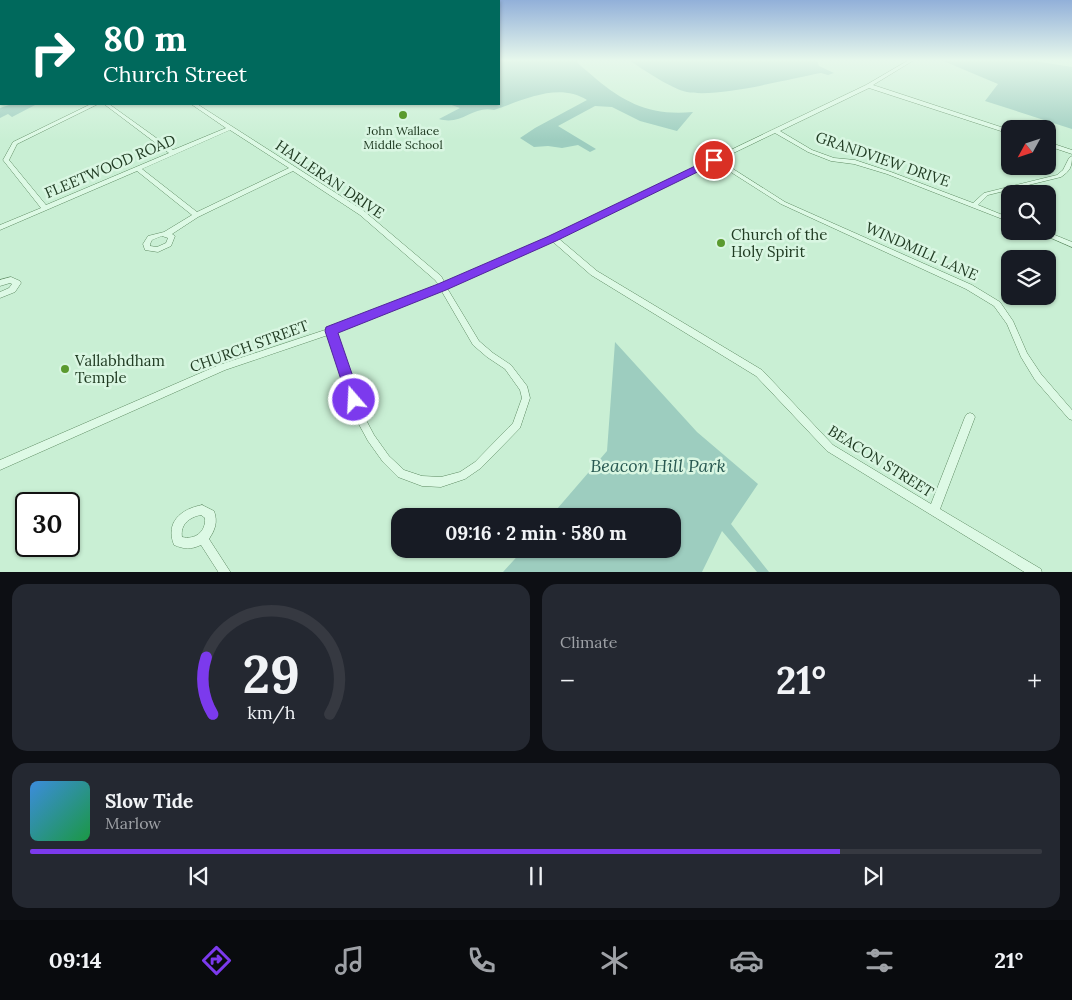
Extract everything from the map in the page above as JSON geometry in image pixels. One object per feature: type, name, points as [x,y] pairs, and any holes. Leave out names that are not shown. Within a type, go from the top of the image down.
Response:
[{"type":"street","name":"CHURCH STREET","points":[[0,465],[222,367],[331,331],[442,287],[553,238],[868,87]]},
{"type":"street","points":[[871,87],[1001,129]]},
{"type":"street","points":[[45,208],[6,160],[15,143],[93,105]]},
{"type":"street","points":[[107,105],[173,153]]},
{"type":"street","name":"HALLERAN DRIVE","points":[[196,105],[362,213],[438,278],[476,342],[490,355],[508,366],[524,389],[526,398],[517,425],[478,465],[462,476],[441,482],[422,481],[401,474],[386,459],[371,438],[360,417],[331,331]]},
{"type":"street","name":"FLEETWOOD ROAD","points":[[0,228],[230,128]]},
{"type":"street","name":"GRANDVIEW DRIVE","points":[[776,131],[810,151],[833,160],[855,162],[889,173],[1001,216]]},
{"type":"street","points":[[1056,147],[1072,152]]},
{"type":"street","points":[[974,206],[986,194],[1059,176],[1066,171],[1072,158]]},
{"type":"street","name":"WINDMILL LANE","points":[[714,160],[783,202],[969,287],[997,304],[1010,323],[1024,355],[1038,377],[1072,416]]},
{"type":"street","points":[[137,168],[196,216]]},
{"type":"street","points":[[166,234],[196,216],[294,169]]},
{"type":"street","name":"BEACON STREET","points":[[553,238],[581,264],[758,373],[773,386],[813,433],[830,448],[1037,572]]},
{"type":"street","points":[[1056,238],[1072,245]]},
{"type":"street","points":[[0,283],[11,280],[17,283],[12,290],[0,295]]},
{"type":"street","points":[[934,510],[970,417]]},
{"type":"street","points":[[202,538],[226,572]]},
{"type":"green space","points":[[500,87],[606,87],[629,101],[652,110],[678,113],[693,112],[677,131],[640,121],[612,107],[595,106],[558,126],[596,149],[590,152],[578,145],[562,148],[534,147],[520,138],[587,100],[576,95],[564,93],[541,94],[494,110],[480,110],[454,120],[439,119],[460,108],[452,105],[500,105]]},
{"type":"green space","points":[[673,87],[754,87],[701,93],[687,92]]},
{"type":"green space","points":[[996,87],[1072,87],[1072,129],[1056,124],[1056,120],[1044,120],[985,101]]},
{"type":"green space","points":[[9,105],[35,105],[12,117],[8,114],[0,118],[0,108]]},
{"type":"green space","name":"Beacon Hill Park","points":[[615,342],[697,432],[758,484],[731,524],[769,572],[757,572],[722,531],[702,572],[503,572],[516,558],[681,558],[681,508],[558,508],[607,451]]},
{"type":"place","name":"John Wallace Middle School","points":[[403,115]]},
{"type":"place","name":"Church of the Holy Spirit","points":[[721,243]]},
{"type":"place","name":"Vallabhdham Temple","points":[[65,369]]},
{"type":"route","points":[[354,400],[331,331],[442,287],[553,238],[714,160]]}]
